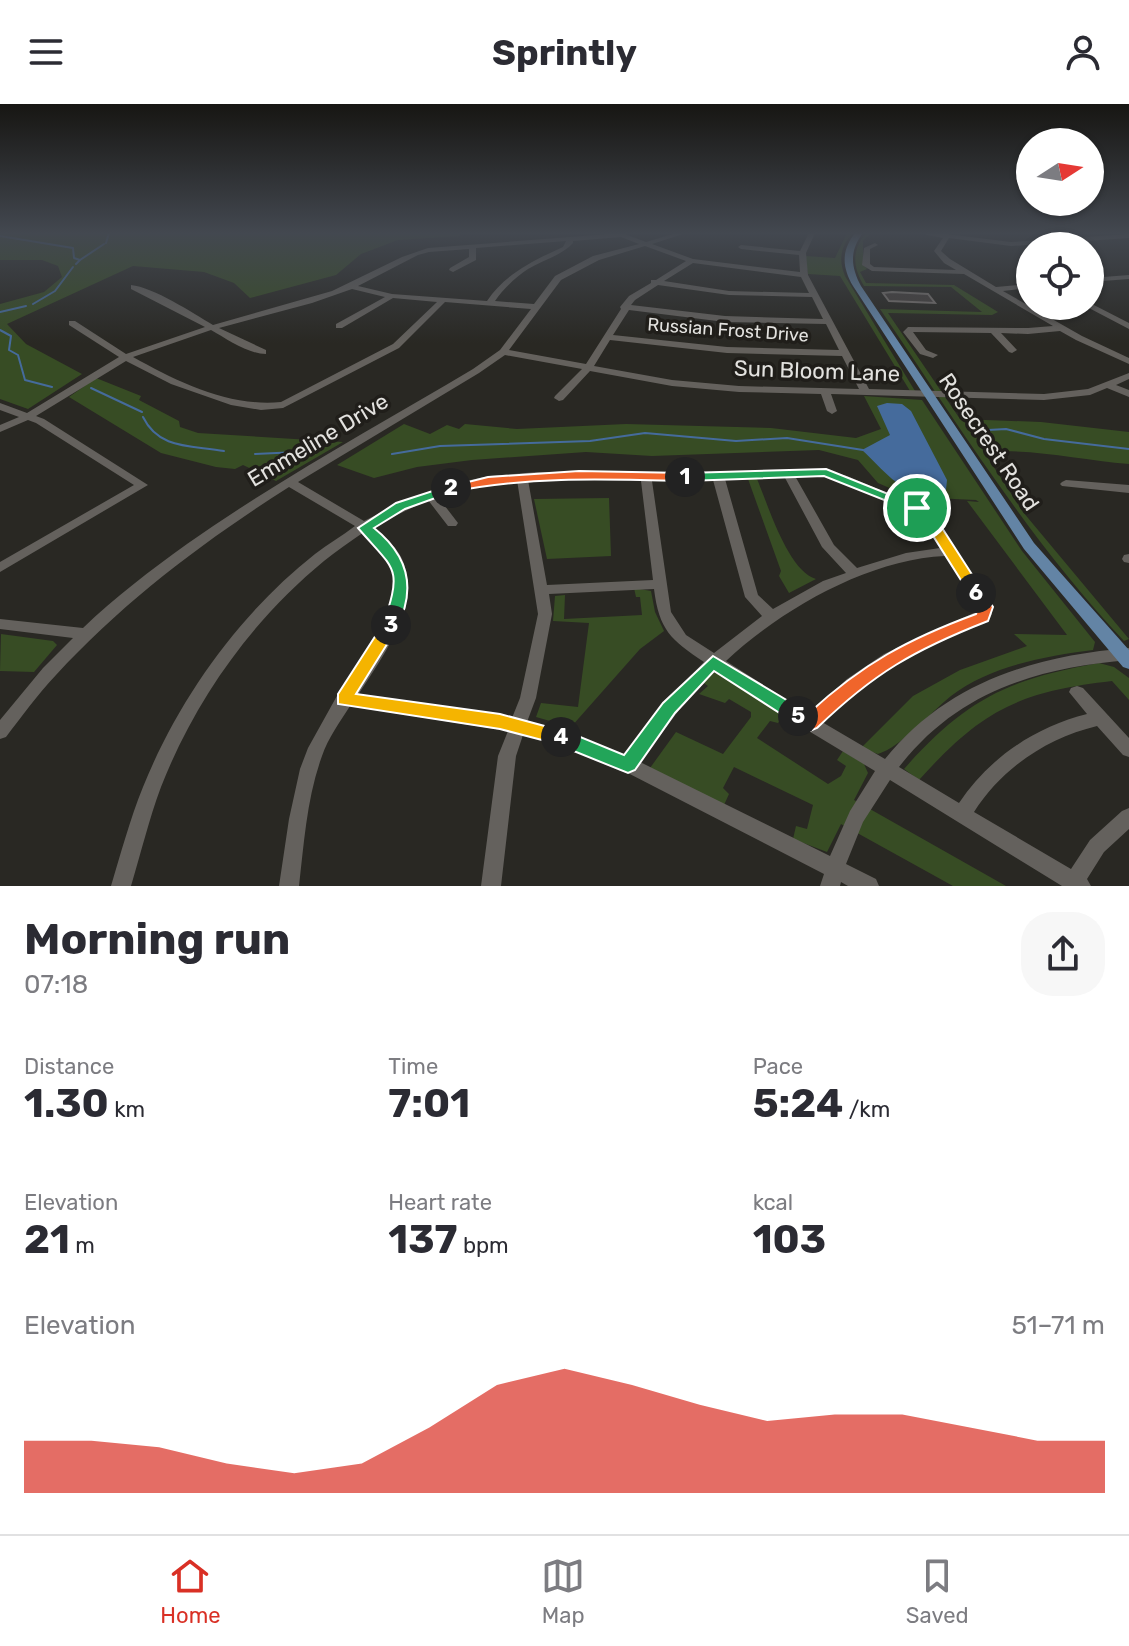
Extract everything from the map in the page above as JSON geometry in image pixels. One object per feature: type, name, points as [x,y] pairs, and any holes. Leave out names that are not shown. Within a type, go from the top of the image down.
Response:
[{"type":"main road","name":"Rosecrest Road","points":[[850,269],[928,395],[1029,546],[1127,657]]},
{"type":"street","points":[[0,429],[30,417],[88,376],[129,356],[353,287],[385,269]]},
{"type":"street","points":[[490,303],[514,276],[526,269]]},
{"type":"street","name":"Emmeline Drive","points":[[0,732],[85,634],[199,538],[503,352],[558,278],[571,269]]},
{"type":"street","points":[[559,398],[588,368],[624,307],[654,282],[677,269]]},
{"type":"street","points":[[760,269],[804,275]]},
{"type":"street","points":[[803,269],[866,393]]},
{"type":"street","points":[[905,269],[965,272]]},
{"type":"street","points":[[961,269],[1061,328],[1129,361]]},
{"type":"street","points":[[1104,277],[1108,279]]},
{"type":"street","points":[[1104,279],[1129,277]]},
{"type":"street","points":[[654,282],[729,293],[815,295]]},
{"type":"street","points":[[134,287],[178,306],[230,340],[263,352]]},
{"type":"street","points":[[353,287],[392,296],[538,307]]},
{"type":"street","points":[[995,289],[1016,287]]},
{"type":"street","points":[[339,326],[392,296]]},
{"type":"street","points":[[72,323],[100,343],[202,394],[267,410],[283,405],[396,346],[443,300]]},
{"type":"street","points":[[624,307],[725,319],[828,322]]},
{"type":"street","points":[[1104,313],[1129,326]]},
{"type":"street","points":[[933,355],[923,352],[907,332],[911,329],[994,331],[1061,328]]},
{"type":"street","points":[[994,331],[1012,350]]},
{"type":"street","name":"Russian Frost Drive","points":[[609,337],[727,350],[844,353]]},
{"type":"street","name":"Sun Bloom Lane","points":[[503,352],[672,383],[825,392],[1044,397],[1110,386],[1129,376]]},
{"type":"street","points":[[665,397],[672,383]]},
{"type":"street","points":[[1110,386],[1129,394]]},
{"type":"street","points":[[825,392],[832,411]]},
{"type":"street","points":[[0,406],[30,417],[142,485],[0,568]]},
{"type":"street","points":[[788,473],[829,547],[855,574]]},
{"type":"street","points":[[121,886],[156,777],[193,703],[242,633],[280,591],[365,528],[395,509],[471,483],[584,474],[646,477],[834,474],[920,510],[984,605],[984,616],[926,638],[889,658],[853,683],[810,723]]},
{"type":"street","points":[[718,476],[752,597],[771,616]]},
{"type":"street","points":[[646,477],[664,613],[672,628],[713,662],[1078,884],[1097,846],[1129,817]]},
{"type":"street","points":[[491,886],[507,756],[528,698],[545,614],[522,478]]},
{"type":"street","points":[[289,886],[296,835],[314,754],[396,616],[403,589],[397,562],[385,544],[365,528],[290,483]]},
{"type":"street","points":[[1066,484],[1129,489]]},
{"type":"street","points":[[430,495],[452,523]]},
{"type":"street","points":[[628,765],[669,708],[713,662],[771,616],[855,574],[910,556],[949,552]]},
{"type":"street","points":[[542,590],[658,584]]},
{"type":"street","points":[[0,624],[85,634]]},
{"type":"street","points":[[832,877],[862,808],[886,769],[934,720],[983,689],[1044,666],[1127,657]]},
{"type":"street","points":[[1077,692],[1129,750]]},
{"type":"street","points":[[344,699],[517,726],[574,742],[628,765],[832,877],[869,886]]},
{"type":"street","points":[[962,814],[995,773],[1025,749],[1070,726],[1100,718]]},
{"type":"green space","points":[[59,269],[125,269],[7,324],[26,344],[82,374],[28,409],[0,399],[0,304],[44,292],[62,277]]},
{"type":"green space","points":[[174,269],[343,269],[336,275],[250,298],[234,283],[204,272]]},
{"type":"green space","points":[[807,269],[843,269],[915,391],[910,391],[840,276],[808,274]]},
{"type":"green space","points":[[857,269],[866,269],[860,272],[866,283],[954,285],[998,312],[992,315],[888,313],[960,419],[1041,422],[1129,432],[1129,464],[1038,453],[984,452],[1023,512],[1129,639],[1124,641],[1089,602],[1025,522],[880,309],[982,312],[951,287],[864,286]]},
{"type":"green space","points":[[96,378],[141,396],[139,400],[179,421],[180,427],[198,433],[343,442],[276,481],[243,465],[235,469],[216,467],[161,453],[69,397]]},
{"type":"green space","points":[[864,396],[922,400],[1022,551],[1095,642],[1093,650],[1038,659],[983,677],[951,696],[906,737],[878,754],[861,748],[913,696],[960,670],[1027,646],[1014,634],[1067,635],[967,501],[979,502],[976,500],[910,497],[878,483],[858,460],[819,450],[652,456],[586,452],[472,460],[417,467],[374,478],[337,465],[404,424],[430,434],[447,425],[459,429],[465,424],[517,429],[626,424],[771,428],[856,438],[881,429]]},
{"type":"green space","points":[[748,479],[757,479],[788,551],[806,573],[816,579],[789,593],[779,576],[781,571]]},
{"type":"green space","points":[[609,498],[611,556],[547,559],[534,499]]},
{"type":"green space","points":[[634,588],[651,591],[655,612],[664,631],[640,649],[571,727],[536,717],[541,703],[578,707],[589,623],[553,621],[555,596],[565,595],[564,619],[642,615],[640,597],[636,597]]},
{"type":"green space","points":[[1,634],[53,641],[57,645],[34,672],[0,671]]},
{"type":"green space","points":[[1099,663],[1114,667],[1129,678],[1129,700],[1112,681],[1051,691],[1004,708],[983,721],[919,780],[904,769],[947,726],[990,696],[1039,677]]},
{"type":"green space","points":[[708,672],[720,674],[784,714],[778,723],[770,721],[757,738],[828,784],[841,776],[846,766],[837,760],[843,751],[864,764],[868,773],[854,800],[1006,886],[953,886],[841,824],[827,852],[793,839],[796,826],[807,829],[813,805],[734,767],[723,788],[729,794],[724,805],[650,768],[676,732],[723,754],[751,717],[751,712],[729,699],[725,703],[699,694],[708,686],[701,681]]},
{"type":"water","points":[[902,404],[911,411],[947,480],[946,490],[920,493],[909,490],[862,450],[890,435],[877,406]]},
{"type":"building","points":[[883,293],[928,294],[935,303],[889,301]]},
{"type":"waterway","points":[[33,304],[55,291],[71,269]]},
{"type":"waterway","points":[[0,312],[26,306]]},
{"type":"waterway","points":[[0,330],[11,336],[9,350],[18,355],[25,380],[52,387]]},
{"type":"waterway","points":[[91,388],[142,412]]},
{"type":"waterway","points":[[143,417],[150,428],[167,441],[224,451]]},
{"type":"waterway","points":[[988,430],[1006,429],[1044,439],[1129,449]]},
{"type":"waterway","points":[[392,454],[440,446],[590,441],[645,433],[736,441],[787,438],[863,450]]},
{"type":"waterway","points":[[255,454],[298,452]]},
{"type":"route","points":[[821,472],[839,476],[917,508],[926,515],[984,605],[985,614],[926,638],[889,658],[853,683],[810,723],[713,662],[669,708],[628,765],[558,736],[500,722],[344,699],[396,616],[403,589],[397,562],[385,544],[365,528],[395,509],[430,495],[480,482],[579,474],[659,478],[821,472]]}]
